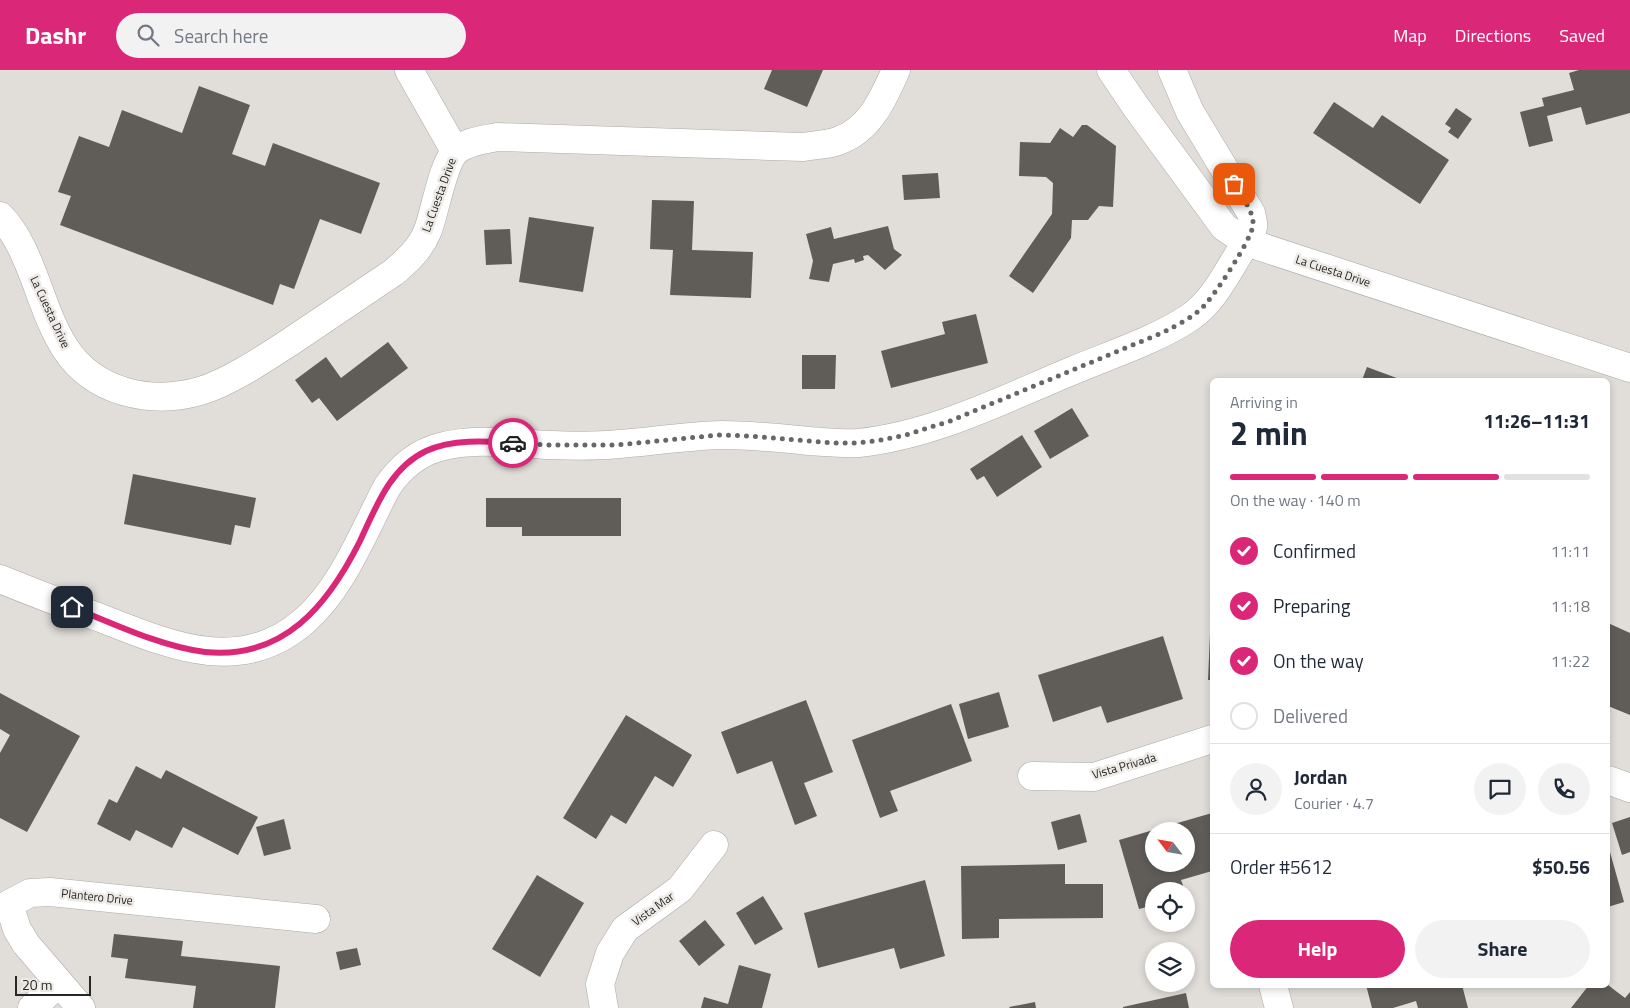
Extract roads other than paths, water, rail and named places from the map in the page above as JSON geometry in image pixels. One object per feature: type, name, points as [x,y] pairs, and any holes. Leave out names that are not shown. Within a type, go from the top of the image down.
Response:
[{"type":"street","points":[[409,70],[455,151]]},
{"type":"street","name":"La Cuesta Drive","points":[[0,216],[8,224],[18,240],[51,321],[65,349],[80,366],[107,386],[132,394],[153,397],[174,396],[201,390],[233,376],[268,356],[394,272],[413,255],[428,232],[447,166],[455,151],[474,141],[497,137],[803,146],[837,142],[859,130],[875,113],[884,98],[896,70]]},
{"type":"street","name":"La Cuesta Drive","points":[[1111,70],[1224,227],[1246,242],[1630,368]]},
{"type":"street","points":[[0,579],[150,638],[204,652],[250,649],[286,635],[304,622],[338,580],[387,487],[395,476],[402,468],[426,452],[438,447],[466,442],[616,445],[719,435],[854,443],[906,435],[991,405],[1164,332],[1188,319],[1202,308],[1218,289],[1246,242],[1253,226],[1251,213],[1190,112],[1172,70]]},
{"type":"street","name":"Vista Privada","points":[[1032,776],[1094,777],[1210,740]]},
{"type":"street","points":[[1610,781],[1630,788]]},
{"type":"street","name":"Vista Mar","points":[[604,1008],[600,984],[610,953],[625,929],[680,889],[714,845]]},
{"type":"street","name":"Plantero Drive","points":[[82,1008],[26,944],[17,929],[9,904],[30,893],[50,892],[316,919]]},
{"type":"street","points":[[32,1008],[59,983]]},
{"type":"street","points":[[1274,988],[1279,1008]]}]
